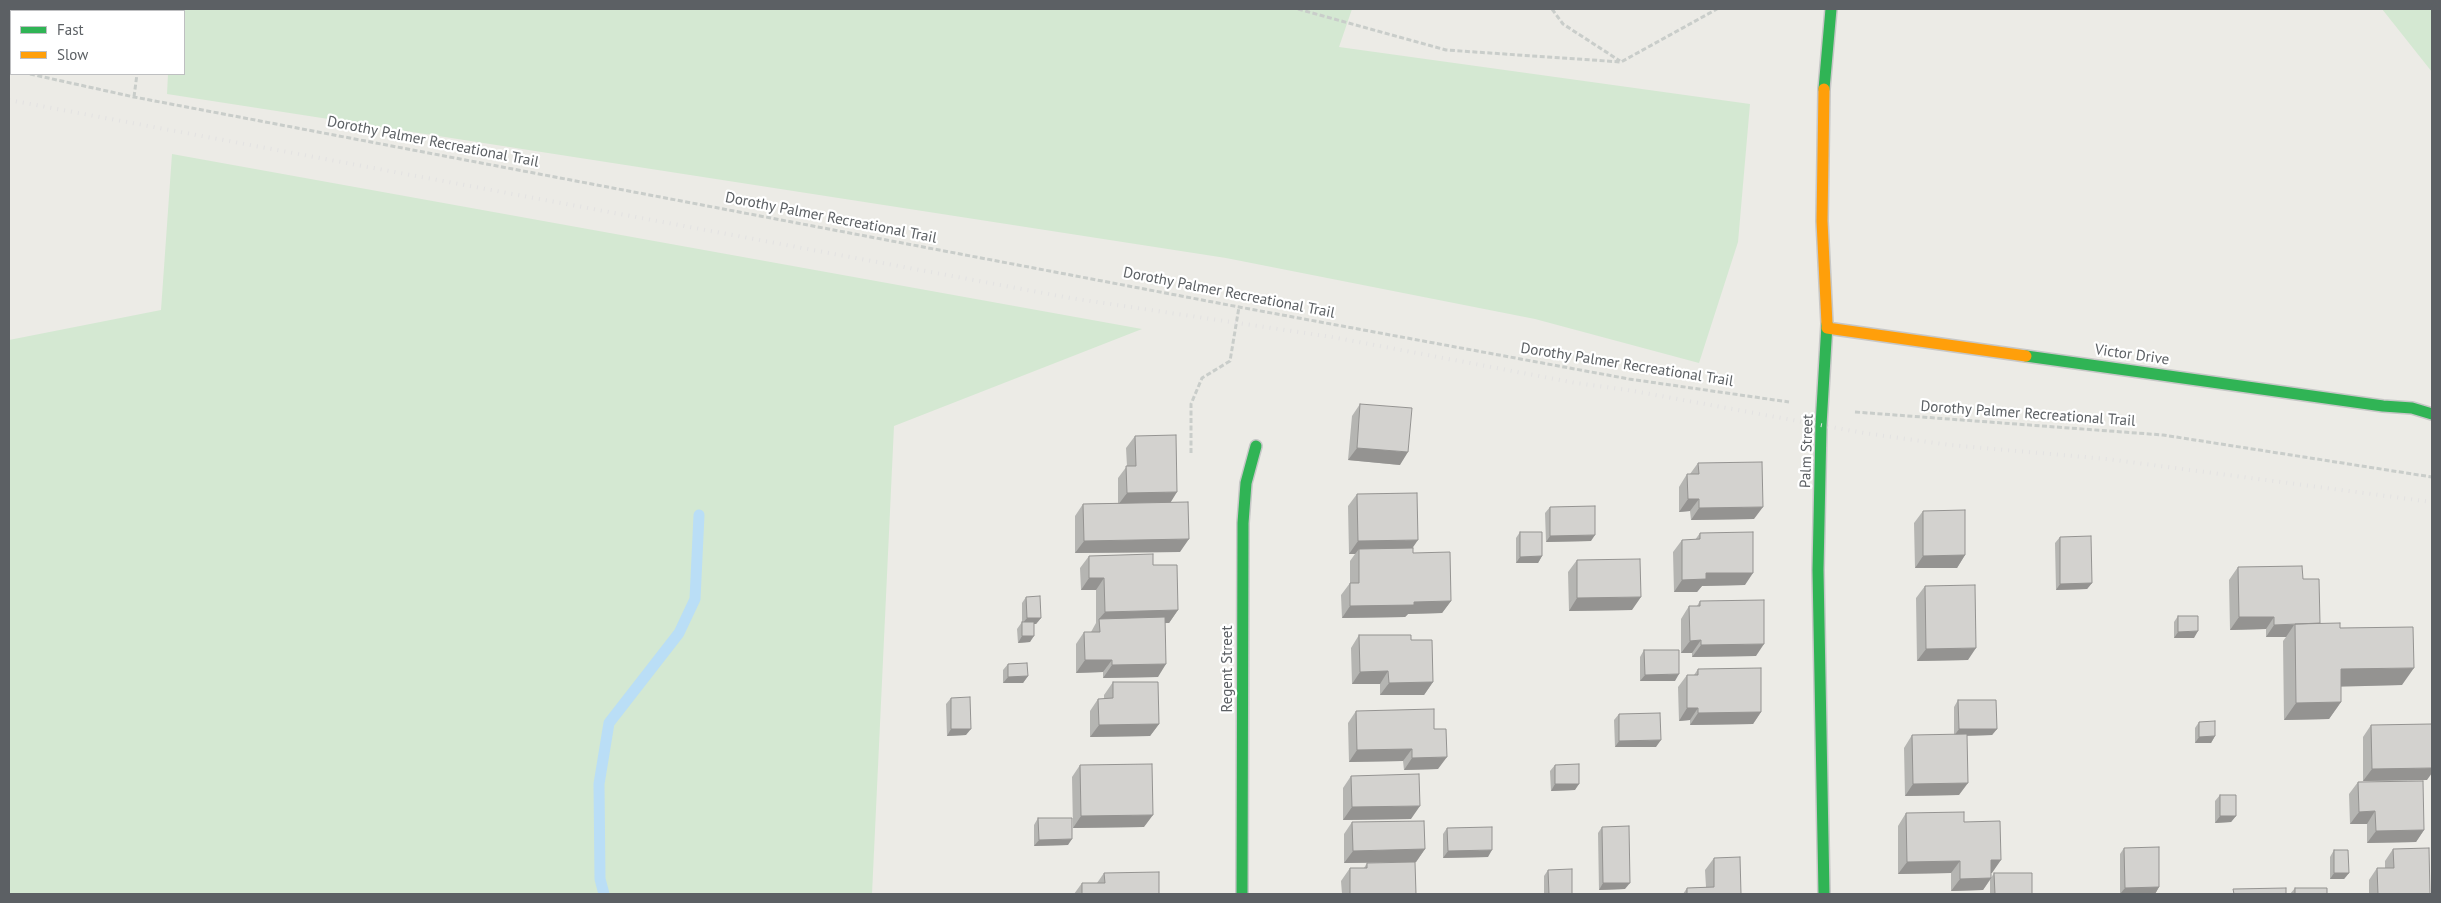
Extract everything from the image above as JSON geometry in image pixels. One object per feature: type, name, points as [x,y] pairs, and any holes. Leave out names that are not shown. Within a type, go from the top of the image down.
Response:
[{"type":"street","name":"Palm Street","points":[[1824,894],[1818,570],[1821,425],[1824,406],[1827,328],[1822,221],[1822,157],[1824,75],[1831,9]]},
{"type":"street","name":"Victor Drive","points":[[1827,328],[2383,406],[2412,408],[2432,414]]},
{"type":"street","name":"Regent Street","points":[[1242,894],[1242,523],[1246,483],[1256,446]]},
{"type":"path","points":[[1298,9],[1446,50],[1621,62],[1717,9]]},
{"type":"path","points":[[1552,9],[1563,24],[1621,62]]},
{"type":"path","name":"Dorothy Palmer Recreational Trail","points":[[35,75],[134,97],[1239,307],[1629,379],[1864,413],[2163,435],[2432,477]]},
{"type":"path","points":[[134,97],[137,75]]},
{"type":"path","points":[[1191,453],[1191,404],[1202,378],[1230,361],[1239,307]]},
{"type":"green space","points":[[1352,9],[1339,47],[1750,104],[1738,242],[1699,363],[1535,319],[1226,258],[167,94],[168,75],[185,75],[185,10],[172,10]]},
{"type":"green space","points":[[2382,9],[2432,9],[2432,72]]},
{"type":"green space","points":[[172,154],[1142,329],[894,426],[872,894],[9,894],[9,340],[161,310]]},
{"type":"building","points":[[1360,404],[1412,408],[1408,452],[1357,448]]},
{"type":"building","points":[[1176,435],[1177,492],[1127,493],[1126,466],[1136,466],[1135,436]]},
{"type":"building","points":[[1762,462],[1763,507],[1699,508],[1699,499],[1688,499],[1687,474],[1699,474],[1698,463]]},
{"type":"building","points":[[1417,493],[1418,540],[1358,541],[1357,494]]},
{"type":"building","points":[[1188,502],[1189,539],[1084,541],[1083,504]]},
{"type":"building","points":[[1595,506],[1595,535],[1550,536],[1550,507]]},
{"type":"building","points":[[1965,510],[1965,555],[1923,556],[1923,511]]},
{"type":"building","points":[[1520,532],[1542,532],[1542,556],[1520,557]]},
{"type":"building","points":[[1753,532],[1753,573],[1706,573],[1706,579],[1682,580],[1682,540],[1700,539],[1700,533]]},
{"type":"building","points":[[2091,536],[2092,583],[2060,584],[2060,537]]},
{"type":"building","points":[[1413,548],[1413,553],[1450,552],[1451,601],[1414,602],[1414,605],[1350,606],[1350,583],[1359,583],[1359,549]]},
{"type":"building","points":[[1153,554],[1153,565],[1177,565],[1178,610],[1105,612],[1104,578],[1089,578],[1089,556]]},
{"type":"building","points":[[1640,559],[1641,597],[1577,598],[1577,560]]},
{"type":"building","points":[[2302,566],[2303,579],[2319,579],[2320,623],[2274,625],[2274,617],[2239,617],[2238,567]]},
{"type":"building","points":[[1975,585],[1976,648],[1926,649],[1925,586]]},
{"type":"building","points":[[1040,596],[1041,618],[1027,618],[1026,597]]},
{"type":"building","points":[[1764,600],[1764,644],[1701,645],[1701,640],[1690,641],[1689,606],[1700,606],[1700,601]]},
{"type":"building","points":[[2178,616],[2198,616],[2198,631],[2178,632]]},
{"type":"building","points":[[1165,617],[1166,664],[1112,665],[1112,660],[1085,660],[1084,632],[1100,632],[1099,619]]},
{"type":"building","points":[[1022,622],[1034,622],[1034,636],[1022,636]]},
{"type":"building","points":[[2340,623],[2340,628],[2413,627],[2414,668],[2341,669],[2341,702],[2296,703],[2295,624]]},
{"type":"building","points":[[1359,635],[1411,635],[1411,640],[1432,640],[1433,682],[1389,683],[1388,671],[1360,672]]},
{"type":"building","points":[[1644,650],[1679,650],[1679,674],[1645,675]]},
{"type":"building","points":[[1027,663],[1028,676],[1008,677],[1008,664]]},
{"type":"building","points":[[1761,668],[1761,712],[1698,713],[1698,708],[1687,708],[1687,675],[1698,675],[1698,669]]},
{"type":"building","points":[[1113,682],[1158,682],[1159,724],[1099,725],[1098,699],[1113,698]]},
{"type":"building","points":[[970,697],[971,729],[951,729],[951,698]]},
{"type":"building","points":[[1958,700],[1996,700],[1997,729],[1959,729]]},
{"type":"building","points":[[1434,709],[1434,729],[1446,729],[1447,757],[1412,758],[1412,749],[1357,750],[1356,711]]},
{"type":"building","points":[[1660,713],[1661,740],[1619,741],[1619,714]]},
{"type":"building","points":[[2215,721],[2215,736],[2199,737],[2199,722]]},
{"type":"building","points":[[2432,724],[2432,768],[2372,769],[2371,725]]},
{"type":"building","points":[[1967,734],[1968,783],[1913,784],[1912,735]]},
{"type":"building","points":[[1152,764],[1153,815],[1081,816],[1080,765]]},
{"type":"building","points":[[1579,764],[1579,784],[1555,784],[1555,765]]},
{"type":"building","points":[[1419,774],[1420,806],[1352,807],[1351,776]]},
{"type":"building","points":[[2423,781],[2424,830],[2376,831],[2375,811],[2359,812],[2358,782]]},
{"type":"building","points":[[2220,795],[2236,795],[2236,816],[2220,816]]},
{"type":"building","points":[[1964,812],[1964,822],[2000,821],[2001,860],[1991,860],[1991,878],[1960,879],[1960,861],[1907,862],[1906,813]]},
{"type":"building","points":[[1038,818],[1072,818],[1072,839],[1039,840]]},
{"type":"building","points":[[1424,821],[1425,849],[1353,851],[1352,822]]},
{"type":"building","points":[[1629,826],[1630,883],[1603,883],[1602,827]]},
{"type":"building","points":[[1492,827],[1492,850],[1448,851],[1447,828]]},
{"type":"building","points":[[2159,847],[2159,887],[2125,888],[2124,848]]},
{"type":"building","points":[[2429,848],[2430,894],[2378,894],[2377,868],[2394,868],[2393,849]]},
{"type":"building","points":[[2334,850],[2348,850],[2349,873],[2334,873]]},
{"type":"building","points":[[1740,857],[1741,894],[1687,894],[1687,888],[1714,887],[1714,858]]},
{"type":"building","points":[[1415,862],[1416,894],[1350,894],[1350,868],[1367,868],[1367,863]]},
{"type":"building","points":[[1572,869],[1572,894],[1549,894],[1548,870]]},
{"type":"building","points":[[1159,872],[1159,894],[1082,894],[1082,883],[1105,883],[1104,873]]},
{"type":"building","points":[[1994,873],[2032,873],[2032,894],[1995,894]]},
{"type":"building","points":[[2286,888],[2286,894],[2234,894],[2233,889]]},
{"type":"building","points":[[2295,888],[2327,888],[2327,894],[2295,894]]},
{"type":"waterway","points":[[604,894],[600,879],[599,784],[609,723],[679,633],[695,599],[699,515]]},
{"type":"railway","points":[[9,100],[1070,298],[1332,337],[1576,383],[1628,390],[1864,433],[1950,445],[2107,459],[2432,502]]},
{"type":"traffic: fast","points":[[1824,89],[1831,9]]},
{"type":"traffic: fast","points":[[1824,894],[1818,570],[1821,425],[1827,324]]},
{"type":"traffic: fast","points":[[2026,356],[2383,406],[2412,408],[2432,414]]},
{"type":"traffic: fast","points":[[1242,894],[1243,523],[1246,483],[1256,446]]},
{"type":"traffic: slow","points":[[1824,89],[1822,221],[1827,324]]},
{"type":"traffic: slow","points":[[1827,328],[2026,356]]}]
